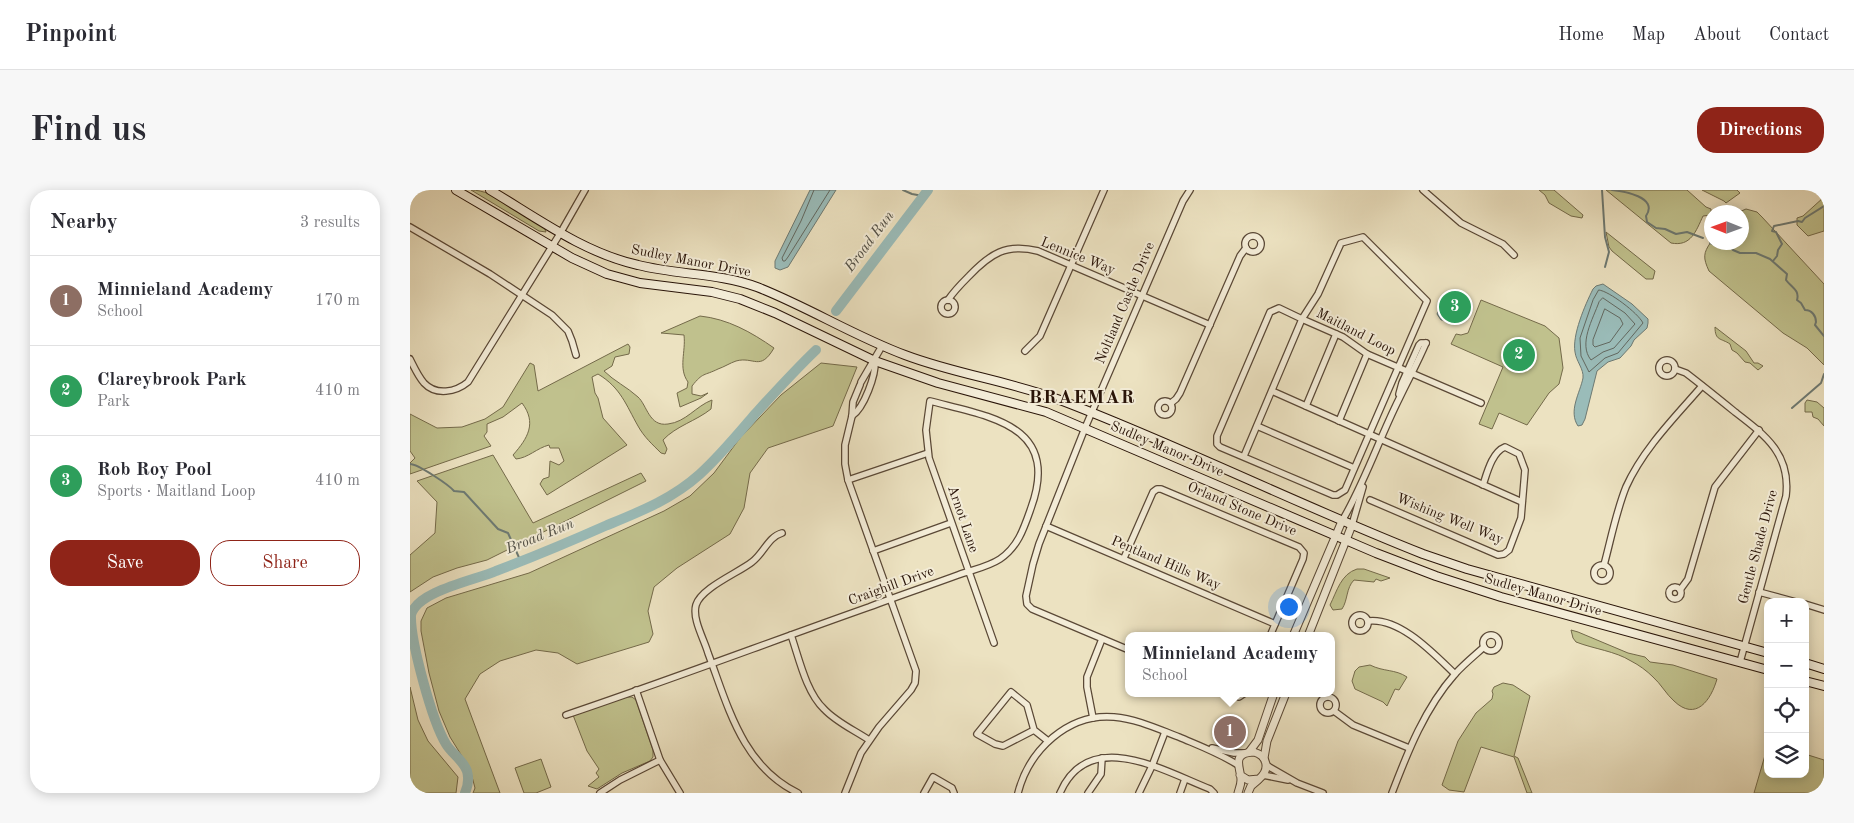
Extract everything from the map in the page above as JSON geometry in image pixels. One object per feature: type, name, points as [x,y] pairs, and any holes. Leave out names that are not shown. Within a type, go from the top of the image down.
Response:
[{"type":"main road","name":"Sudley Manor Drive","points":[[456,190],[589,266],[622,278],[660,286],[712,292],[740,299],[775,313],[875,361],[938,383],[1046,412],[1406,565],[1468,587],[1764,669]]},
{"type":"main road","name":"Sudley Manor Drive","points":[[490,190],[598,253],[617,260],[655,269],[723,278],[759,288],[882,346],[929,364],[1038,392],[1092,412],[1342,521],[1424,554],[1467,569],[1764,652]]},
{"type":"main road","points":[[1809,664],[1824,669]]},
{"type":"main road","points":[[1809,682],[1824,686]]},
{"type":"street","points":[[410,359],[422,380],[430,388],[445,391],[461,387],[471,378],[585,190]]},
{"type":"street","points":[[1025,351],[1040,336],[1104,190]]},
{"type":"street","name":"Noltland Castle Drive","points":[[1085,428],[1190,190]]},
{"type":"street","points":[[1424,190],[1461,224],[1504,244],[1514,255]]},
{"type":"street","points":[[410,227],[490,274],[552,315],[565,327],[576,355]]},
{"type":"street","name":"Maitland Loop","points":[[1398,367],[1427,301],[1363,237],[1341,243],[1318,294],[1302,319],[1336,334],[1368,354],[1398,367],[1482,403]]},
{"type":"street","points":[[1171,403],[1180,394],[1240,256],[1246,248]]},
{"type":"street","name":"Lennice Way","points":[[948,300],[954,291],[989,257],[1005,250],[1029,249],[1071,265],[1210,325]]},
{"type":"street","points":[[1244,456],[1302,319],[1279,308],[1270,312],[1217,436],[1217,444],[1220,447],[1337,495],[1345,490],[1398,367]]},
{"type":"street","points":[[1306,406],[1336,334]]},
{"type":"street","points":[[845,793],[857,762],[869,740],[912,690],[916,676],[916,671],[848,480],[845,464],[845,445],[857,392],[865,373],[875,361],[882,346]]},
{"type":"street","points":[[1339,421],[1368,354]]},
{"type":"street","points":[[852,416],[858,411],[873,379],[875,361]]},
{"type":"street","name":"Gentle Shade Drive","points":[[1675,369],[1686,373],[1759,430],[1770,442],[1782,461],[1786,476],[1787,487],[1740,662]]},
{"type":"street","points":[[1296,632],[1342,521],[1366,475],[1410,372]]},
{"type":"street","points":[[857,392],[857,383],[860,376],[865,373]]},
{"type":"street","points":[[1604,565],[1620,505],[1633,473],[1662,433],[1702,386]]},
{"type":"street","points":[[1272,391],[1522,502]]},
{"type":"street","name":"Arnot Lane","points":[[930,401],[926,430],[928,453],[994,643]]},
{"type":"street","name":"Craighill Drive","points":[[566,715],[968,572],[997,560],[1013,548],[1019,539],[1039,482],[1038,464],[1031,447],[1008,424],[930,401]]},
{"type":"street","points":[[1257,426],[1354,468]]},
{"type":"street","points":[[1085,428],[1032,564],[1027,588],[1027,604],[1032,609],[1125,648]]},
{"type":"street","points":[[1680,590],[1688,579],[1715,487],[1759,430]]},
{"type":"street","name":"Wishing Well Way","points":[[1370,500],[1501,556],[1509,550],[1519,525],[1524,464],[1520,454],[1505,447],[1499,449],[1483,485]]},
{"type":"street","points":[[848,480],[928,453]]},
{"type":"street","points":[[1310,632],[1352,525],[1366,475]]},
{"type":"street","name":"Orland Stone Drive","points":[[1124,558],[1153,492],[1157,489],[1299,547],[1304,553],[1304,559],[1272,632]]},
{"type":"street","points":[[873,551],[951,523]]},
{"type":"street","name":"Pentland Hills Way","points":[[1046,526],[1275,624]]},
{"type":"street","points":[[782,533],[774,536],[752,562],[704,593],[698,600],[695,609],[734,724],[748,748],[765,769],[777,780],[798,793]]},
{"type":"street","points":[[1759,592],[1781,598]]},
{"type":"street","points":[[1809,605],[1824,610]]},
{"type":"street","points":[[1368,621],[1384,622],[1405,632],[1427,648],[1455,674]]},
{"type":"street","points":[[791,635],[811,690],[822,708],[869,740]]},
{"type":"street","points":[[1093,718],[1087,677],[1102,639]]},
{"type":"street","points":[[1392,793],[1409,748],[1434,702],[1455,674],[1484,647]]},
{"type":"street","points":[[636,690],[660,760],[680,793]]},
{"type":"street","points":[[1034,730],[1003,746],[995,744],[977,734],[1011,692],[1027,705],[1034,730],[1048,741]]},
{"type":"street","points":[[1238,793],[1240,775],[1238,765],[1240,758],[1258,740],[1273,697]]},
{"type":"street","points":[[1248,793],[1251,786],[1261,777],[1265,762],[1266,740],[1284,697]]},
{"type":"street","points":[[1334,711],[1353,725],[1409,748]]},
{"type":"street","points":[[1018,793],[1027,768],[1048,741],[1068,728],[1093,718],[1114,717],[1130,719],[1205,747],[1238,765]]},
{"type":"street","points":[[1139,793],[1165,732]]},
{"type":"street","points":[[1205,747],[1234,753],[1257,752],[1265,762],[1297,783],[1323,793]]},
{"type":"street","points":[[1060,793],[1066,782],[1086,763],[1102,758],[1121,757],[1152,766],[1210,789],[1214,793]]},
{"type":"street","points":[[1088,793],[1101,774],[1102,758]]},
{"type":"street","points":[[600,793],[620,780],[660,760]]},
{"type":"street","points":[[1240,775],[1248,780],[1261,777],[1297,783]]},
{"type":"street","points":[[924,793],[933,777],[952,788],[954,793]]},
{"type":"street","points":[[1180,793],[1185,779]]},
{"type":"green space","points":[[471,190],[480,191],[499,198],[544,227],[546,232],[539,231]]},
{"type":"green space","points":[[1539,190],[1554,190],[1583,215],[1582,218],[1571,216],[1549,203],[1545,195]]},
{"type":"green space","points":[[1606,190],[1687,190],[1704,205],[1704,216],[1692,237],[1683,243],[1671,243]]},
{"type":"green space","points":[[1702,190],[1737,190],[1740,193],[1726,203]]},
{"type":"green space","points":[[1824,197],[1824,231],[1808,236],[1797,225],[1797,218],[1803,216]]},
{"type":"green space","points":[[1749,210],[1757,212],[1824,284],[1824,365],[1807,348],[1783,333],[1709,271],[1705,256],[1706,250],[1749,250]]},
{"type":"green space","points":[[1606,232],[1655,271],[1653,279],[1646,279],[1612,251],[1609,247]]},
{"type":"green space","points":[[1481,300],[1545,326],[1559,338],[1563,368],[1559,384],[1549,393],[1527,425],[1499,413],[1492,429],[1479,424],[1503,367],[1451,344],[1456,334],[1468,333]]},
{"type":"green space","points":[[700,316],[730,323],[774,348],[761,361],[736,361],[701,376],[692,386],[692,394],[701,396],[708,393],[680,407],[677,393],[687,388],[688,382],[683,371],[684,335],[661,333]]},
{"type":"green space","points":[[1715,327],[1746,351],[1754,363],[1763,366],[1758,370],[1750,363],[1745,362],[1732,350],[1730,344],[1717,337]]},
{"type":"green space","points":[[628,344],[630,347],[629,354],[615,357],[612,366],[604,371],[638,397],[649,415],[657,422],[662,424],[674,423],[712,400],[711,409],[674,431],[663,440],[667,449],[665,454],[661,453],[643,434],[618,391],[598,374],[592,377],[603,418],[627,445],[547,495],[540,484],[543,479],[549,477],[550,461],[559,465],[564,461],[559,448],[550,448],[549,445],[520,458],[516,459],[513,455],[523,443],[529,430],[529,417],[522,403],[503,417],[487,424],[487,432],[484,436],[491,446],[410,474],[410,463],[415,458],[410,451],[410,414],[437,428],[462,427],[485,419],[503,407],[530,363],[534,365],[538,391]]},
{"type":"green space","points":[[821,363],[857,367],[833,426],[768,448],[750,473],[744,508],[730,534],[677,568],[654,587],[648,611],[653,634],[649,642],[577,664],[558,653],[536,650],[500,661],[480,674],[465,699],[500,793],[473,793],[475,788],[470,769],[450,737],[439,711],[429,673],[421,631],[421,621],[427,608],[446,598],[529,573],[664,511],[690,496],[714,473],[740,438],[781,395]]},
{"type":"green space","points":[[1807,400],[1817,402],[1824,408],[1824,426],[1818,419],[1813,417],[1812,412],[1805,412]]},
{"type":"green space","points":[[493,455],[533,523],[641,473],[646,481],[487,560],[433,577],[410,592],[410,555],[435,533],[437,502],[417,481]]},
{"type":"green space","points":[[1357,569],[1364,569],[1390,578],[1381,581],[1376,579],[1374,582],[1354,580],[1351,583],[1342,609],[1333,610],[1330,605],[1340,584],[1347,575]]},
{"type":"green space","points":[[1571,630],[1628,653],[1645,657],[1650,662],[1673,665],[1717,679],[1711,694],[1702,706],[1696,709],[1682,707],[1640,666],[1618,655],[1576,642]]},
{"type":"green space","points":[[1370,665],[1407,677],[1399,690],[1395,689],[1387,706],[1383,702],[1355,689],[1352,681],[1355,671],[1359,667]]},
{"type":"green space","points":[[1503,683],[1513,685],[1530,696],[1514,756],[1518,758],[1532,793],[1527,793],[1514,757],[1481,747],[1464,792],[1449,790],[1442,785],[1458,741],[1476,713],[1492,699],[1494,687]]},
{"type":"green space","points":[[410,687],[418,720],[428,741],[458,777],[456,793],[410,793]]},
{"type":"green space","points":[[632,697],[636,700],[653,750],[653,757],[650,761],[622,773],[597,789],[588,786],[599,777],[596,773],[599,769],[587,751],[573,715]]},
{"type":"green space","points":[[1809,755],[1824,760],[1824,793],[1754,793],[1764,759],[1764,778],[1809,778]]},
{"type":"green space","points":[[541,759],[551,787],[536,793],[524,793],[515,768]]},
{"type":"water","points":[[810,190],[836,190],[788,267],[780,270],[775,268],[775,261]]},
{"type":"water","points":[[1603,284],[1632,304],[1648,319],[1648,323],[1647,328],[1634,340],[1620,358],[1608,362],[1597,371],[1585,419],[1582,425],[1578,426],[1575,420],[1574,408],[1583,375],[1576,355],[1575,337],[1583,311],[1593,289]]},
{"type":"water","points":[[1450,292],[1459,298],[1467,299],[1468,302],[1463,312],[1458,309],[1455,315],[1450,315],[1446,320],[1441,320],[1437,314],[1439,310],[1444,308]]},
{"type":"waterway","points":[[903,190],[923,196]]},
{"type":"waterway","name":"Broad Run","points":[[836,311],[928,190]]},
{"type":"waterway","points":[[1602,190],[1605,237],[1609,252],[1605,267]]},
{"type":"waterway","points":[[1612,190],[1638,196],[1644,200],[1648,204],[1649,209],[1646,216],[1647,222],[1656,228],[1665,229],[1676,234],[1687,232],[1703,238]]},
{"type":"waterway","points":[[1773,261],[1782,244],[1776,232],[1772,231],[1774,226],[1798,221],[1802,222],[1824,206]]},
{"type":"waterway","points":[[1733,250],[1740,253],[1756,253],[1770,259],[1787,274],[1786,280],[1796,291],[1797,300],[1805,310],[1813,314],[1816,320],[1815,325],[1824,336]]},
{"type":"waterway","name":"Broad Run","points":[[465,793],[468,782],[467,771],[448,748],[440,733],[423,680],[412,627],[411,615],[416,607],[424,599],[448,587],[496,571],[564,544],[642,510],[678,491],[715,460],[778,389],[816,350]]},
{"type":"waterway","points":[[1792,408],[1821,383],[1824,374]]},
{"type":"waterway","points":[[410,464],[420,467],[454,491],[464,492],[498,529],[508,533],[521,562]]},
{"type":"place","name":"Rob Roy Pool","points":[[1455,307]]},
{"type":"place","name":"Clareybrook Park","points":[[1519,355]]},
{"type":"place","name":"Minnieland Academy","points":[[1230,732]]},
{"type":"district","name":"BRAEMAR","points":[[1082,398]]}]
